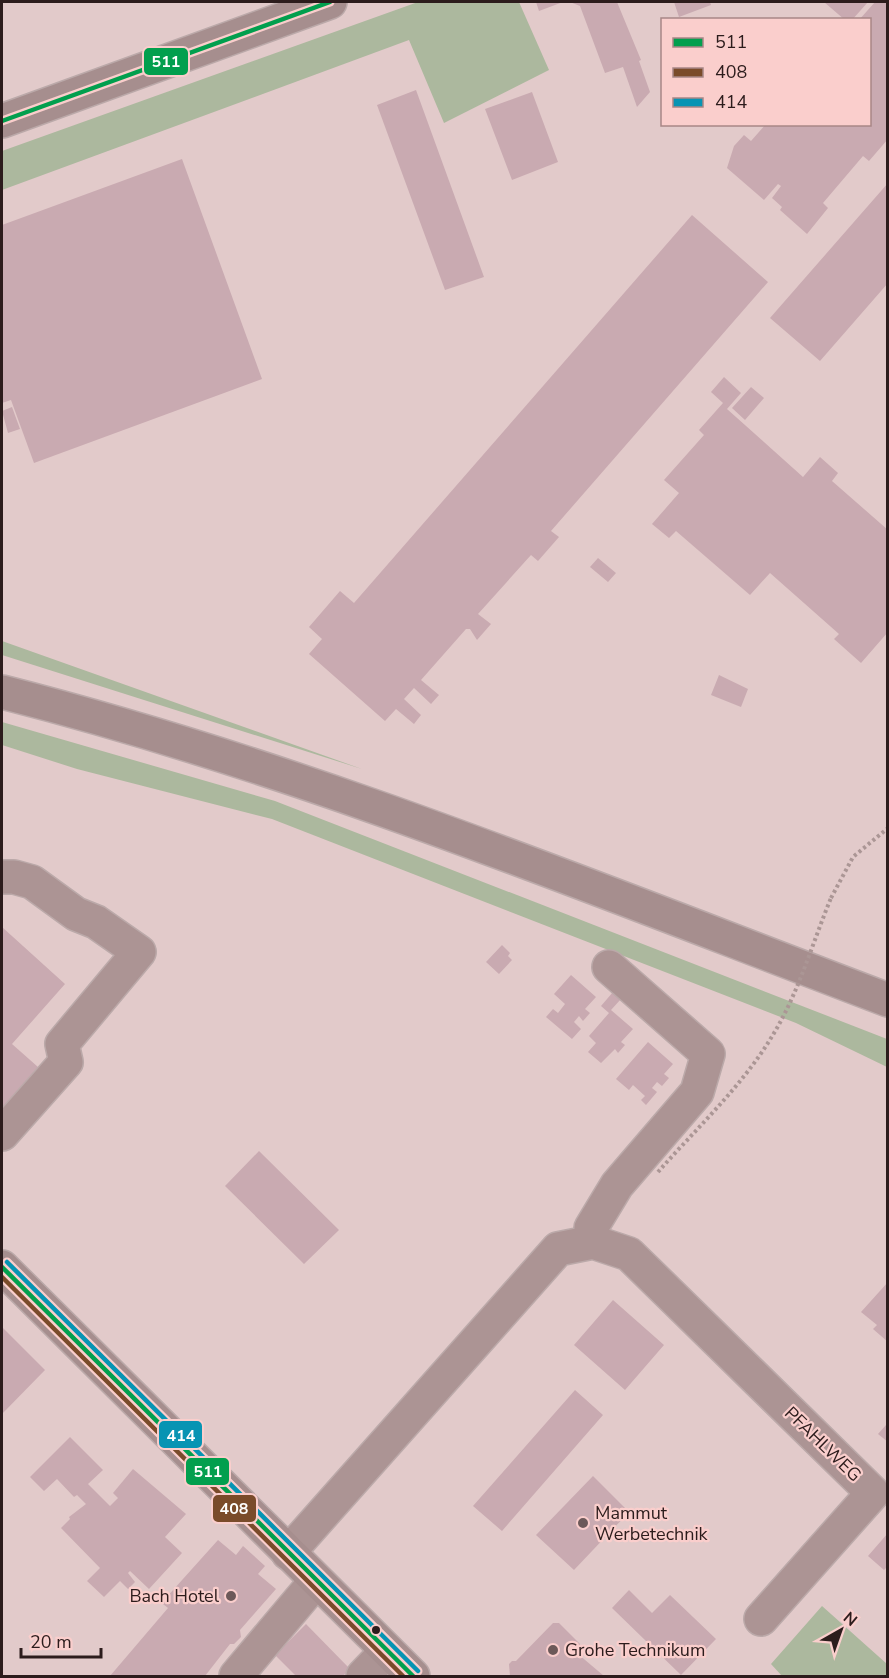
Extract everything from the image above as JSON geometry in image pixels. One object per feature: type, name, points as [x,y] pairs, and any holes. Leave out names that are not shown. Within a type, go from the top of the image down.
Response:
[{"type":"main road","points":[[2,121],[330,2]]},
{"type":"main road","points":[[2,692],[161,736],[282,775],[442,831],[888,1000]]},
{"type":"main road","points":[[2,1267],[413,1677]]},
{"type":"street","points":[[2,877],[14,877],[32,882],[76,915],[96,922],[139,952],[62,1044],[66,1062],[2,1134]]},
{"type":"street","points":[[288,1553],[558,1250],[593,1242],[591,1228],[617,1185],[697,1092],[708,1054],[609,967]]},
{"type":"street","name":"PFAHLWEG","points":[[593,1242],[629,1254],[873,1493],[761,1619]]},
{"type":"street","points":[[236,1677],[316,1581]]},
{"type":"street","points":[[363,1677],[387,1651]]},
{"type":"path","points":[[658,1172],[754,1064],[772,1037],[788,1005],[831,898],[853,857],[888,828]]},
{"type":"green space","points":[[418,2],[519,2],[549,70],[444,123],[409,40],[2,190],[2,151]]},
{"type":"green space","points":[[2,641],[362,769],[2,655]]},
{"type":"green space","points":[[2,722],[275,801],[887,1039],[887,1067],[796,1023],[272,819],[77,769],[2,745]]},
{"type":"green space","points":[[822,1606],[887,1664],[887,1676],[782,1676],[771,1664]]},
{"type":"building","points":[[536,2],[563,2],[539,11]]},
{"type":"building","points":[[570,2],[617,2],[641,60],[639,61],[650,92],[637,107],[623,67],[605,73],[580,6]]},
{"type":"building","points":[[674,2],[710,2],[711,5],[679,17]]},
{"type":"building","points":[[824,2],[868,2],[854,18],[843,18]]},
{"type":"building","points":[[875,2],[888,2],[888,139],[869,161],[863,156],[823,203],[828,208],[807,234],[780,210],[782,207],[772,198],[781,186],[778,184],[764,200],[727,168],[734,146],[744,135],[751,141],[764,126],[871,126],[871,18],[861,18]]},
{"type":"building","points":[[416,90],[484,277],[445,290],[377,105]]},
{"type":"building","points":[[532,92],[558,162],[512,180],[485,109]]},
{"type":"building","points":[[182,159],[262,379],[34,463],[11,400],[2,403],[2,225]]},
{"type":"building","points":[[888,183],[888,283],[820,361],[770,318]]},
{"type":"building","points":[[692,215],[768,282],[551,531],[559,537],[538,561],[531,555],[478,614],[491,624],[477,640],[470,629],[466,629],[421,680],[439,695],[431,704],[414,688],[404,699],[421,715],[414,724],[396,709],[385,721],[309,654],[322,639],[309,627],[340,591],[354,603]]},
{"type":"building","points":[[724,377],[741,393],[727,409],[803,477],[820,457],[838,473],[832,481],[888,530],[888,632],[861,663],[834,639],[839,634],[770,573],[750,595],[676,531],[669,538],[652,524],[679,493],[664,480],[704,435],[699,430],[723,403],[711,392]]},
{"type":"building","points":[[751,387],[764,398],[745,420],[732,408]]},
{"type":"building","points":[[12,407],[20,429],[8,433],[2,411]]},
{"type":"building","points":[[598,558],[616,573],[608,582],[590,567]]},
{"type":"building","points":[[719,675],[748,689],[741,707],[711,695]]},
{"type":"building","points":[[2,927],[65,984],[12,1044],[38,1067],[2,1108]]},
{"type":"building","points":[[502,945],[510,953],[508,956],[512,960],[499,974],[486,962]]},
{"type":"building","points":[[571,975],[596,997],[585,1009],[590,1013],[583,1021],[579,1016],[574,1022],[581,1029],[572,1039],[546,1017],[553,1009],[558,1013],[565,1004],[554,994]]},
{"type":"building","points":[[613,992],[621,999],[611,1010],[633,1029],[621,1042],[625,1045],[618,1053],[615,1049],[601,1063],[588,1052],[596,1043],[589,1036],[609,1013],[601,1006]]},
{"type":"building","points":[[648,1042],[673,1064],[664,1074],[669,1078],[662,1086],[657,1082],[652,1088],[657,1092],[646,1105],[641,1100],[645,1096],[633,1085],[629,1090],[616,1079]]},
{"type":"building","points":[[259,1151],[339,1230],[304,1264],[225,1186]]},
{"type":"building","points":[[888,1282],[888,1342],[873,1329],[877,1325],[861,1312]]},
{"type":"building","points":[[613,1300],[664,1345],[625,1390],[574,1345]]},
{"type":"building","points":[[2,1327],[45,1370],[2,1414]]},
{"type":"building","points":[[575,1390],[603,1415],[502,1531],[473,1506]]},
{"type":"building","points":[[886,1425],[888,1426],[888,1442],[878,1434]]},
{"type":"building","points":[[70,1437],[103,1470],[88,1484],[110,1506],[118,1498],[113,1493],[133,1469],[186,1514],[165,1537],[182,1553],[149,1589],[130,1571],[128,1573],[135,1582],[128,1589],[120,1581],[104,1597],[87,1581],[100,1568],[61,1528],[70,1519],[69,1517],[86,1504],[77,1495],[74,1497],[57,1479],[44,1491],[30,1477]]},
{"type":"building","name":"Mammut Werbetechnik","points":[[593,1476],[629,1512],[574,1570],[536,1535]]},
{"type":"building","points":[[888,1533],[888,1566],[884,1570],[868,1556]]},
{"type":"building","points":[[218,1540],[236,1555],[243,1546],[265,1566],[258,1574],[276,1589],[240,1630],[241,1637],[234,1644],[230,1644],[205,1676],[110,1676],[168,1608],[163,1604],[165,1599]]},
{"type":"building","points":[[629,1590],[652,1613],[670,1595],[716,1639],[681,1675],[612,1608]]},
{"type":"building","name":"Grohe Technikum","points":[[553,1623],[559,1623],[580,1644],[581,1651],[578,1654],[604,1676],[510,1676],[509,1664],[516,1661]]},
{"type":"building","points":[[306,1624],[350,1669],[343,1676],[296,1676],[275,1655]]},
{"type":"transit line","name":"511","points":[[2,121],[330,2]]},
{"type":"transit line","name":"414","points":[[7,1262],[418,1671]]},
{"type":"transit line","name":"511","points":[[2,1267],[413,1676]]},
{"type":"transit line","name":"408","points":[[2,1277],[403,1676]]},
{"type":"place","name":"Mammut Werbetechnik","points":[[583,1523]]},
{"type":"place","name":"Bach Hotel","points":[[231,1596]]},
{"type":"place","name":"Grohe Technikum","points":[[553,1650]]}]
